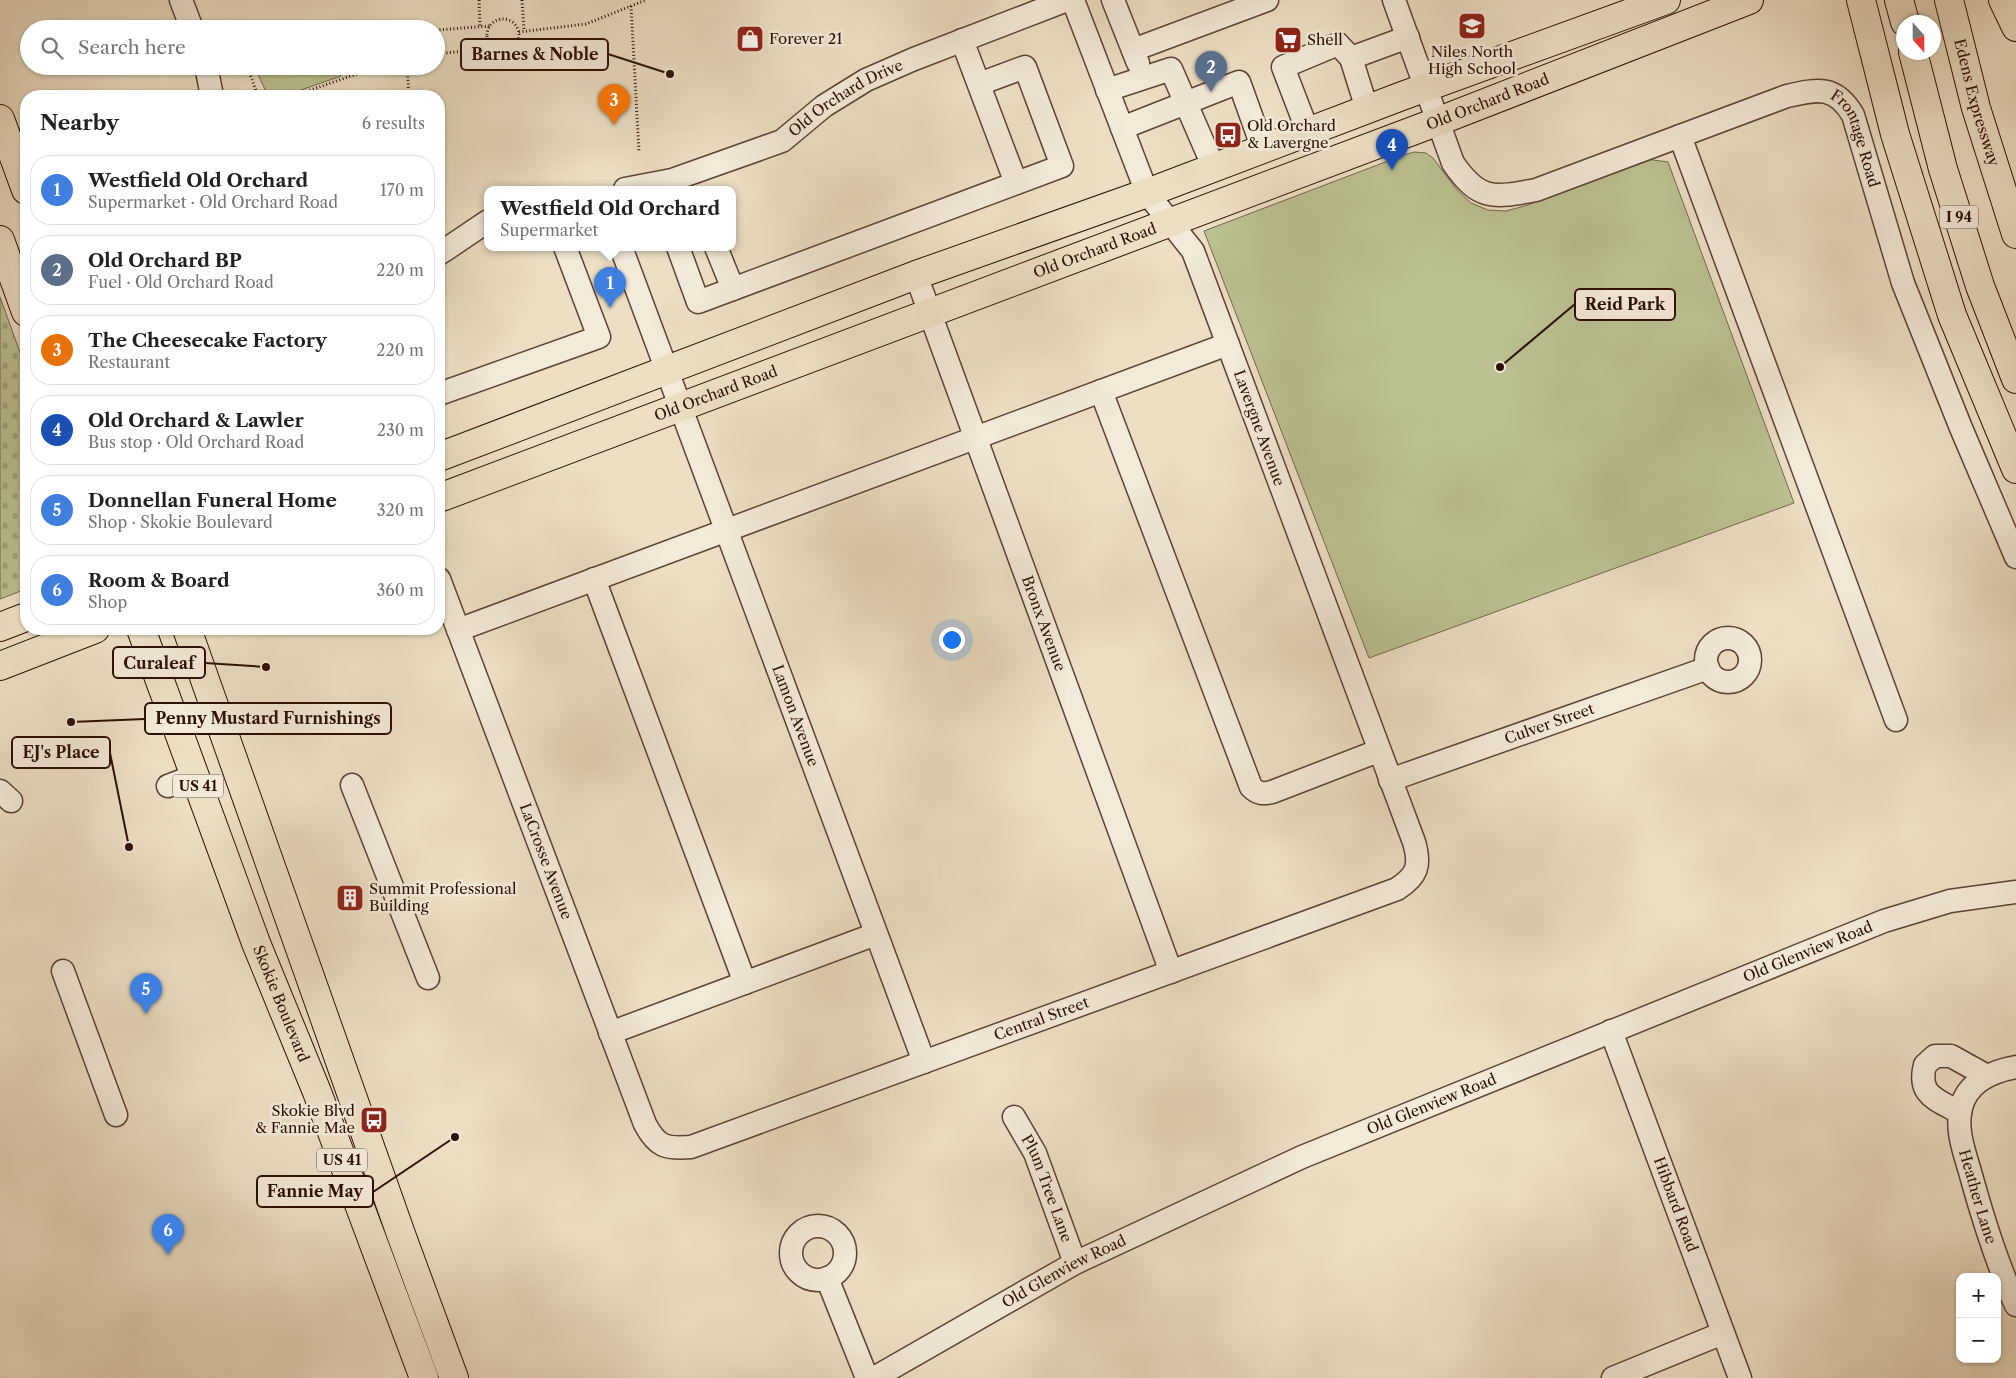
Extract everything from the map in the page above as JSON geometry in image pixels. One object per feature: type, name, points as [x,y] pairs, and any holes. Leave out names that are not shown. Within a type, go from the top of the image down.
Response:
[{"type":"main road","points":[[445,455],[916,275],[1147,193],[1426,87],[1666,0]]},
{"type":"main road","name":"Old Orchard Road","points":[[445,496],[1439,122],[1749,0]]},
{"type":"main road","points":[[1861,0],[1895,134],[1952,315],[2016,469]]},
{"type":"main road","points":[[1899,0],[1903,15]]},
{"type":"main road","name":"Edens Expressway","points":[[1949,0],[1976,108],[2016,234]]},
{"type":"main road","points":[[2003,0],[2016,26]]},
{"type":"main road","name":"I 94","points":[[1915,60],[1955,205],[1980,286],[2016,378]]},
{"type":"main road","points":[[0,119],[20,174]]},
{"type":"main road","points":[[0,240],[19,269]]},
{"type":"main road","points":[[0,627],[20,619]]},
{"type":"main road","points":[[0,666],[80,635]]},
{"type":"main road","name":"Skokie Boulevard","points":[[143,635],[256,943],[317,1092],[424,1378]]},
{"type":"main road","name":"US 41","points":[[189,635],[399,1230],[454,1378]]},
{"type":"street","points":[[181,0],[189,20]]},
{"type":"street","name":"Old Orchard Drive","points":[[640,186],[672,180],[692,181],[782,141],[824,106],[858,84],[914,59],[1067,0]]},
{"type":"street","name":"Lavergne Avenue","points":[[1073,0],[1147,193],[1193,251],[1378,751],[1414,842],[1418,856],[1417,869]]},
{"type":"street","points":[[1113,0],[1143,78]]},
{"type":"street","points":[[1133,50],[1267,0]]},
{"type":"street","name":"Frontage Road","points":[[1394,0],[1453,163],[1466,182],[1484,194],[1506,196],[1536,190],[1787,96],[1812,90],[1833,93],[1845,102],[1853,115],[1903,283],[2016,558]]},
{"type":"street","points":[[1351,58],[1408,37]]},
{"type":"street","points":[[962,40],[1016,184]]},
{"type":"street","points":[[1308,132],[1283,67],[1338,44],[1351,58],[1367,109]]},
{"type":"street","points":[[679,251],[698,302],[1062,166],[1025,67],[979,84]]},
{"type":"street","points":[[1107,90],[1171,69],[1214,168]]},
{"type":"street","points":[[208,75],[211,90]]},
{"type":"street","points":[[1122,128],[1239,82],[1263,149]]},
{"type":"street","points":[[1680,136],[1896,720]]},
{"type":"street","points":[[445,250],[484,224]]},
{"type":"street","points":[[445,392],[599,337],[567,251]]},
{"type":"street","points":[[623,251],[668,369]]},
{"type":"street","points":[[718,251],[733,289]]},
{"type":"street","name":"Bronx Avenue","points":[[916,275],[1171,972]]},
{"type":"street","points":[[458,630],[1228,344]]},
{"type":"street","name":"Lamon Avenue","points":[[668,369],[924,1062]]},
{"type":"street","points":[[1101,392],[1251,787],[1255,792],[1262,794],[1272,792],[1378,751]]},
{"type":"street","points":[[594,579],[745,983]]},
{"type":"street","name":"LaCrosse Avenue","points":[[445,595],[644,1124],[658,1143]]},
{"type":"street","name":"Culver Street","points":[[1390,780],[1708,668]]},
{"type":"street","points":[[168,786],[194,776]]},
{"type":"street","points":[[352,785],[428,978]]},
{"type":"street","name":"Central Street","points":[[658,1143],[672,1148],[691,1147],[1397,890],[1410,881],[1417,869]]},
{"type":"street","name":"Old Glenview Road","points":[[874,1378],[1074,1264],[1302,1157],[1884,921],[1950,901],[2016,892]]},
{"type":"street","points":[[610,1033],[876,934]]},
{"type":"street","points":[[63,971],[116,1115]]},
{"type":"street","name":"Hibbard Road","points":[[1611,1031],[1740,1378]]},
{"type":"street","points":[[1987,1076],[1951,1056],[1935,1056],[1925,1065],[1922,1083],[1928,1093],[1964,1103],[1987,1076],[2016,1067]]},
{"type":"street","name":"Heather Lane","points":[[1964,1103],[1961,1140],[1984,1221],[2005,1280],[2016,1304]]},
{"type":"street","name":"Plum Tree Lane","points":[[1014,1117],[1034,1153],[1074,1264]]},
{"type":"street","points":[[827,1278],[866,1378]]},
{"type":"street","points":[[1613,1378],[1723,1333]]},
{"type":"path","points":[[479,0],[480,27]]},
{"type":"path","points":[[490,26],[487,36],[488,41],[494,48],[500,51],[510,49],[518,42],[521,32],[522,0]]},
{"type":"path","points":[[521,32],[586,24],[646,0]]},
{"type":"path","points":[[631,6],[639,152]]},
{"type":"path","points":[[445,29],[490,26],[498,20],[504,19],[514,23],[521,32]]},
{"type":"path","points":[[445,53],[494,48]]},
{"type":"path","points":[[250,75],[256,90]]},
{"type":"path","points":[[310,90],[354,75]]},
{"type":"path","points":[[407,75],[408,90]]},
{"type":"green space","points":[[258,75],[341,76],[301,90],[265,90]]},
{"type":"green space","points":[[1414,152],[1426,153],[1433,158],[1457,190],[1471,203],[1488,210],[1506,211],[1528,205],[1646,159],[1668,162],[1794,503],[1369,658],[1204,231]]},
{"type":"green space","points":[[0,297],[20,352],[20,591],[0,599]]},
{"type":"place","name":"Niles North High School","points":[[1472,26]]},
{"type":"place","name":"Forever 21","points":[[750,39]]},
{"type":"place","name":"Shell","points":[[1288,40]]},
{"type":"place","name":"Barnes & Noble","points":[[670,74]]},
{"type":"place","name":"Old Orchard BP","points":[[1211,92]]},
{"type":"place","name":"The Cheesecake Factory","points":[[614,125]]},
{"type":"place","name":"Old Orchard & Lavergne","points":[[1228,135]]},
{"type":"place","name":"Old Orchard & Lawler","points":[[1392,170]]},
{"type":"place","name":"Westfield Old Orchard","points":[[610,308]]},
{"type":"place","name":"Reid Park","points":[[1500,367]]},
{"type":"place","name":"Curaleaf","points":[[266,667]]},
{"type":"place","name":"Penny Mustard Furnishings","points":[[71,722]]},
{"type":"place","name":"EJ's Place","points":[[129,847]]},
{"type":"place","name":"Summit Professional Building","points":[[350,898]]},
{"type":"place","name":"Donnellan Funeral Home","points":[[146,1014]]},
{"type":"place","name":"Skokie Blvd & Fannie Mae","points":[[374,1120]]},
{"type":"place","name":"Fannie May","points":[[455,1137]]},
{"type":"place","name":"Room & Board","points":[[168,1255]]}]
